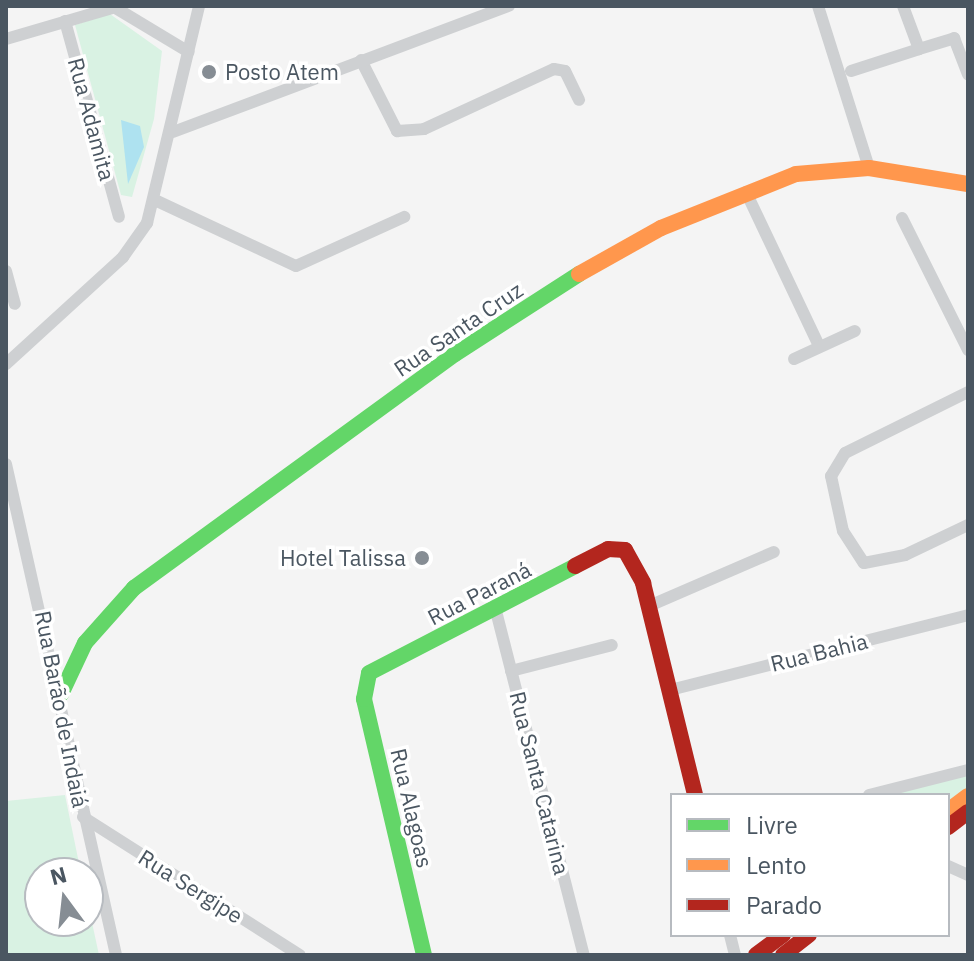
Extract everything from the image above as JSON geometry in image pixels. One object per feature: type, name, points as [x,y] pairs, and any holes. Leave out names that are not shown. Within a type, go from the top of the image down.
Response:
[{"type":"street","points":[[6,39],[116,6],[189,52]]},
{"type":"street","points":[[6,364],[136,243],[157,201],[199,6]]},
{"type":"street","points":[[173,132],[509,6]]},
{"type":"street","points":[[818,6],[869,168]]},
{"type":"street","points":[[903,6],[919,49]]},
{"type":"street","name":"Rua Adamita","points":[[65,21],[119,217]]},
{"type":"street","points":[[851,71],[954,38],[968,74]]},
{"type":"street","points":[[361,60],[397,131],[424,129],[560,69],[579,100]]},
{"type":"street","name":"Rua Santa Cruz","points":[[61,694],[105,614],[218,526],[582,272],[746,192],[796,174],[869,168],[968,184]]},
{"type":"street","points":[[746,192],[819,346]]},
{"type":"street","points":[[157,201],[296,266],[404,217]]},
{"type":"street","points":[[902,218],[968,350]]},
{"type":"street","points":[[6,271],[15,304]]},
{"type":"street","points":[[794,359],[855,331]]},
{"type":"street","points":[[968,392],[845,453],[831,476],[843,531],[864,563],[905,555],[968,525]]},
{"type":"street","name":"Rua Barão de Indaiá","points":[[6,464],[61,694],[83,817],[116,955]]},
{"type":"street","name":"Rua Paraná","points":[[369,673],[496,611],[608,549],[633,557],[649,606]]},
{"type":"street","points":[[695,793],[649,606],[774,552]]},
{"type":"street","name":"Rua Santa Catarina","points":[[496,611],[584,955]]},
{"type":"street","name":"Rua Bahia","points":[[670,690],[968,615]]},
{"type":"street","points":[[511,671],[612,645]]},
{"type":"street","name":"Rua Alagoas","points":[[369,673],[364,699],[424,955]]},
{"type":"street","points":[[877,793],[968,770]]},
{"type":"street","points":[[950,810],[968,796]]},
{"type":"street","points":[[950,826],[968,812]]},
{"type":"street","name":"Rua Sergipe","points":[[83,817],[300,955]]},
{"type":"street","points":[[756,955],[780,937]]},
{"type":"street","points":[[783,955],[806,937]]},
{"type":"green space","points":[[110,14],[162,51],[154,119],[132,197],[121,195],[75,25]]},
{"type":"green space","points":[[968,772],[968,792],[950,806],[950,793],[891,793]]},
{"type":"green space","points":[[65,795],[78,857],[24,857],[24,937],[95,937],[99,955],[6,955],[6,801]]},
{"type":"water","points":[[121,120],[140,126],[144,147],[128,184]]},
{"type":"traffic: fast","points":[[61,694],[85,643],[134,588],[455,354],[579,274]]},
{"type":"traffic: fast","points":[[424,955],[364,699],[369,673],[575,566]]},
{"type":"traffic: slow","points":[[579,274],[661,228],[796,174],[869,168],[968,184]]},
{"type":"traffic: slow","points":[[950,810],[968,796]]},
{"type":"traffic: jam","points":[[575,566],[608,549],[625,550],[643,583],[695,793]]},
{"type":"traffic: jam","points":[[950,826],[968,812]]},
{"type":"traffic: jam","points":[[756,955],[780,937]]},
{"type":"traffic: jam","points":[[783,955],[806,937]]},
{"type":"place","name":"Posto Atem","points":[[209,72]]},
{"type":"place","name":"Hotel Talissa","points":[[422,558]]}]
